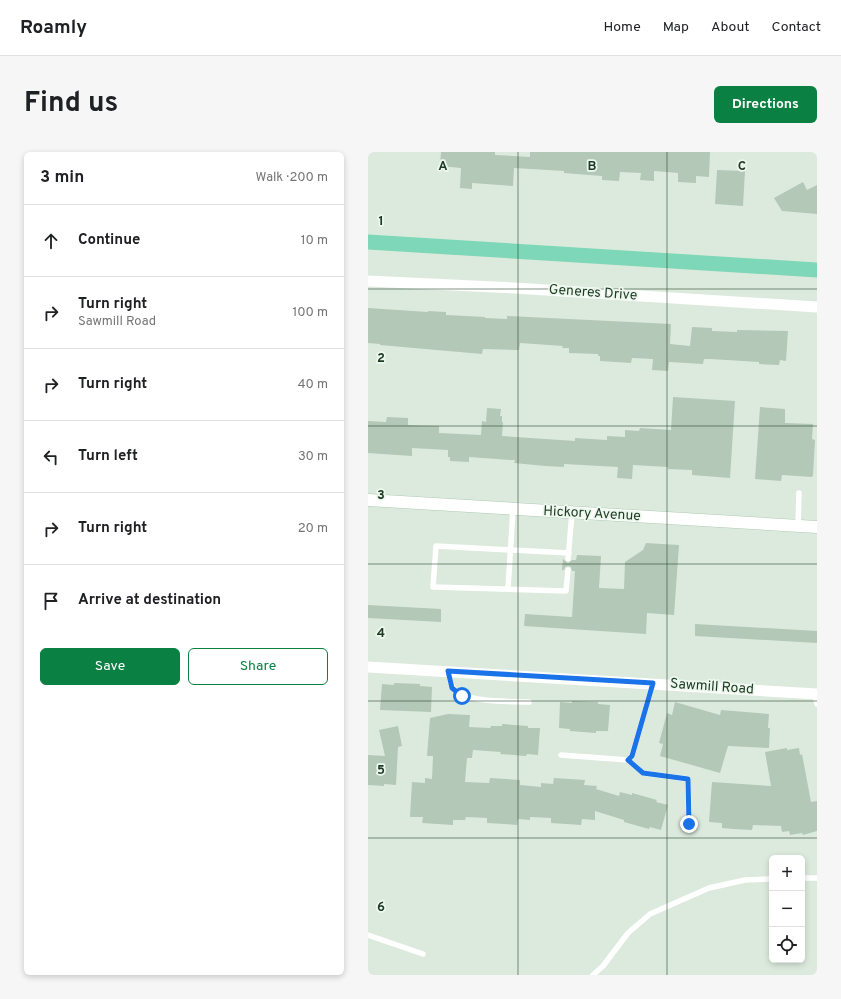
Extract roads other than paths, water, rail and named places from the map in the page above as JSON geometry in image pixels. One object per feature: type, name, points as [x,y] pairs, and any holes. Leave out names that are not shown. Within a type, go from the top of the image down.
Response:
[{"type":"street","name":"Generes Drive","points":[[368,281],[514,288],[817,307]]},
{"type":"street","name":"Hickory Avenue","points":[[368,500],[817,527]]},
{"type":"street","name":"Sawmill Road","points":[[368,667],[653,683],[816,698]]},
{"type":"lane","points":[[798,526],[799,493]]},
{"type":"lane","points":[[508,589],[513,509]]},
{"type":"lane","points":[[568,570],[566,591],[433,587],[436,546],[510,550],[569,556],[572,513]]},
{"type":"lane","points":[[448,671],[452,688],[462,696],[475,699],[529,702]]},
{"type":"lane","points":[[628,760],[632,756],[653,683]]},
{"type":"lane","points":[[561,755],[628,760],[643,773],[688,779],[689,824]]},
{"type":"lane","points":[[805,878],[817,878]]},
{"type":"lane","points":[[593,975],[603,966],[628,933],[650,914],[709,888],[745,880],[769,879]]},
{"type":"lane","points":[[368,935],[423,954]]},
{"type":"waterway","points":[[368,242],[817,270]]}]
